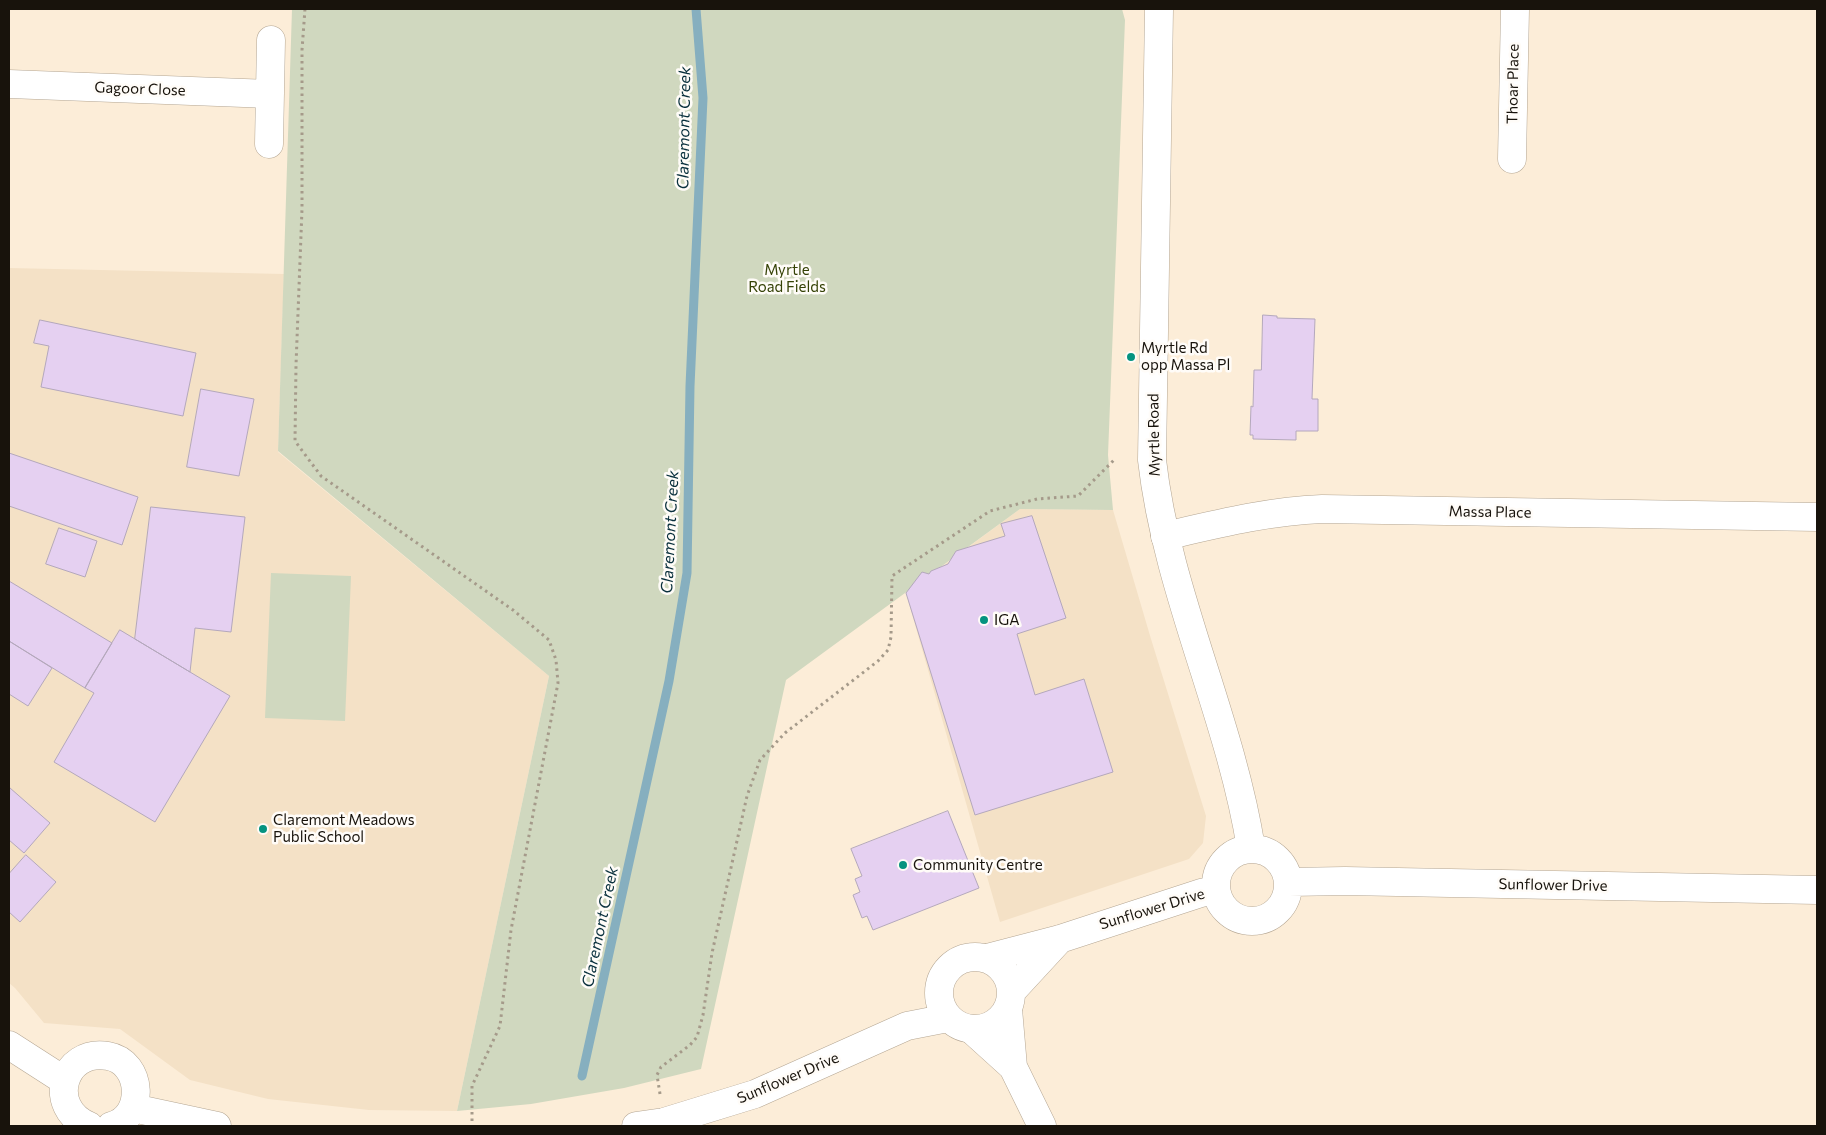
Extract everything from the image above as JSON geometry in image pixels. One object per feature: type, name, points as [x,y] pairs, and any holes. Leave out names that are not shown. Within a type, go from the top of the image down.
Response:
[{"type":"street","name":"Myrtle Road","points":[[1159,9],[1152,460],[1157,502],[1165,536],[1228,744],[1251,848]]},
{"type":"street","name":"Thoar Place","points":[[1512,159],[1514,9]]},
{"type":"street","points":[[269,144],[271,40]]},
{"type":"street","name":"Gagoor Close","points":[[9,84],[270,94]]},
{"type":"street","name":"Massa Place","points":[[1165,536],[1270,513],[1322,509],[1817,517]]},
{"type":"street","points":[[1251,848],[1272,854],[1281,861],[1289,882],[1288,894],[1282,906],[1274,914],[1263,920],[1250,921],[1238,918],[1228,912],[1220,902],[1216,890],[1218,876],[1224,862],[1232,855],[1251,848]]},
{"type":"street","name":"Sunflower Drive","points":[[1289,882],[1345,881],[1817,890]]},
{"type":"street","name":"Sunflower Drive","points":[[986,958],[1060,939],[1201,893],[1216,890]]},
{"type":"street","name":"Sunflower Drive","points":[[1010,1000],[1060,939]]},
{"type":"street","points":[[907,1026],[948,968],[963,958],[976,956],[986,958],[998,964],[1009,978],[1013,1067],[1042,1126]]},
{"type":"street","points":[[941,979],[938,994],[941,1007],[1013,1067]]},
{"type":"street","points":[[959,1023],[990,1026],[1000,1019],[1010,1000]]},
{"type":"street","name":"Sunflower Drive","points":[[636,1126],[664,1122],[755,1094],[907,1026],[959,1023]]},
{"type":"street","points":[[9,1045],[64,1081]]},
{"type":"street","points":[[89,1126],[80,1122],[67,1109],[63,1097],[64,1081],[70,1070],[78,1062],[90,1056],[107,1056],[119,1060],[129,1068],[135,1079],[136,1096],[133,1108],[125,1118],[111,1126]]},
{"type":"street","points":[[133,1108],[217,1126]]},
{"type":"path","points":[[305,9],[302,50],[302,209],[295,441],[321,476],[513,610],[549,640],[556,660],[558,683],[511,930],[500,1026],[472,1086],[472,1126]]},
{"type":"path","points":[[664,1122],[657,1075],[661,1067],[690,1045],[697,1037],[703,1016],[712,954],[745,805],[760,760],[785,734],[888,650],[892,623],[892,576],[990,511],[1037,499],[1078,496],[1115,459]]},
{"type":"shaded area","name":"Claremont Meadows Public School","points":[[9,268],[284,274],[278,452],[549,676],[457,1111],[369,1110],[268,1099],[190,1080],[120,1029],[44,1023],[9,983]]},
{"type":"shaded area","points":[[1020,509],[1113,510],[1206,816],[1203,843],[1189,859],[1000,922],[906,593]]},
{"type":"green space","name":"Myrtle Road Fields","points":[[292,9],[1122,9],[1125,20],[1108,455],[1113,510],[1020,509],[786,680],[701,1069],[624,1088],[531,1104],[457,1111],[549,676],[278,451]]},
{"type":"green space","points":[[271,573],[351,576],[345,721],[265,718]]},
{"type":"building","points":[[1263,315],[1277,316],[1277,318],[1315,319],[1312,399],[1318,399],[1318,431],[1296,431],[1296,440],[1253,439],[1253,435],[1250,435],[1254,370],[1261,370]]},
{"type":"building","points":[[40,320],[196,353],[183,416],[41,387],[49,346],[34,343]]},
{"type":"building","points":[[201,389],[254,399],[239,476],[187,467]]},
{"type":"building","points":[[9,453],[138,497],[122,545],[9,506]]},
{"type":"building","points":[[151,507],[245,517],[231,632],[195,628],[190,672],[135,639]]},
{"type":"building","points":[[1032,516],[1066,618],[1017,634],[1035,695],[1084,679],[1113,772],[975,815],[906,593],[922,572],[929,574],[931,571],[948,564],[956,551],[1005,536],[1001,524]]},
{"type":"building","points":[[59,528],[97,541],[85,577],[46,564]]},
{"type":"building","points":[[9,581],[112,643],[85,688],[9,641]]},
{"type":"building","points":[[120,630],[230,696],[155,822],[54,762],[94,693],[85,688]]},
{"type":"building","points":[[9,641],[52,668],[28,706],[9,694]]},
{"type":"building","points":[[10,788],[50,823],[24,853],[9,840]]},
{"type":"building","points":[[948,811],[979,888],[873,930],[867,916],[862,918],[853,895],[860,892],[855,879],[862,876],[851,849]]},
{"type":"building","points":[[26,855],[56,882],[20,922],[9,912],[9,874]]},
{"type":"waterway","name":"Claremont Creek","points":[[582,1076],[669,681],[687,573],[690,386],[703,98],[696,9]]},
{"type":"place","name":"Myrtle Rd opp Massa Pl","points":[[1131,357]]},
{"type":"place","name":"IGA","points":[[984,620]]},
{"type":"place","name":"Claremont Meadows Public School","points":[[263,829]]},
{"type":"place","name":"Community Centre","points":[[903,865]]}]
